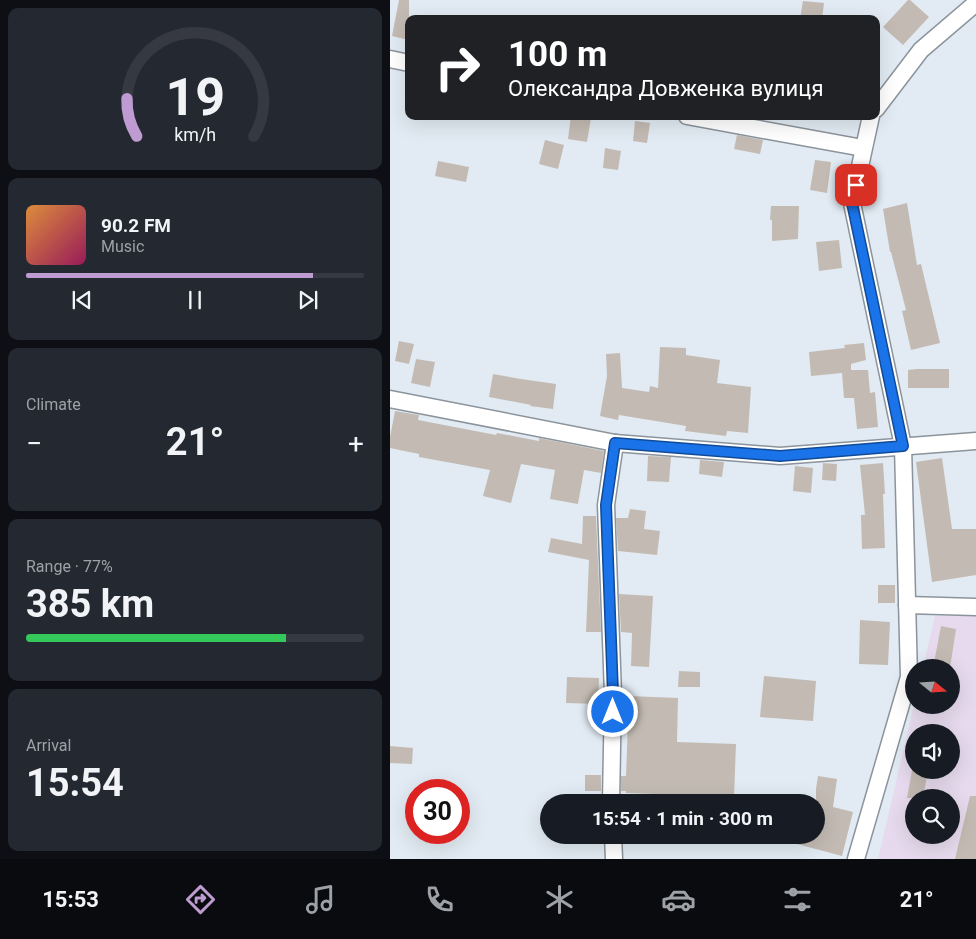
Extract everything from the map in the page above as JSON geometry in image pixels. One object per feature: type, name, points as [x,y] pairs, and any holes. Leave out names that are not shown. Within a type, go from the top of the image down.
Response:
[{"type":"street","points":[[880,104],[921,50],[976,3]]},
{"type":"street","points":[[390,59],[405,62]]},
{"type":"street","points":[[709,120],[863,148]]},
{"type":"street","points":[[856,859],[909,677],[903,446],[852,203],[870,120]]},
{"type":"street","points":[[390,399],[615,443],[780,456],[976,440]]},
{"type":"street","points":[[611,794],[613,694],[606,505],[615,443]]},
{"type":"street","points":[[907,606],[976,607]]},
{"type":"street","points":[[613,844],[614,859]]},
{"type":"shaded area","points":[[935,616],[976,616],[976,859],[878,859],[905,744],[905,779],[960,779],[960,724],[910,724],[912,714],[960,714],[960,659],[925,659]]},
{"type":"building","points":[[399,0],[409,0],[409,15],[405,15],[405,39],[392,36]]},
{"type":"building","points":[[908,0],[929,17],[903,45],[883,27]]},
{"type":"building","points":[[803,1],[824,3],[822,15],[801,15]]},
{"type":"building","points":[[570,120],[591,120],[587,142],[568,139]]},
{"type":"building","points":[[635,121],[650,123],[647,143],[633,141]]},
{"type":"building","points":[[737,135],[763,140],[760,154],[734,149]]},
{"type":"building","points":[[545,140],[564,145],[558,169],[539,164]]},
{"type":"building","points":[[605,148],[621,151],[618,170],[603,168]]},
{"type":"building","points":[[815,160],[831,162],[827,193],[810,190]]},
{"type":"building","points":[[438,161],[469,167],[466,182],[435,176]]},
{"type":"building","points":[[907,203],[917,265],[921,264],[940,343],[911,350],[902,311],[906,310],[890,252],[883,209]]},
{"type":"building","points":[[771,206],[799,206],[798,239],[772,241]]},
{"type":"building","points":[[839,240],[842,268],[819,271],[816,242]]},
{"type":"building","points":[[399,341],[414,344],[409,364],[395,361]]},
{"type":"building","points":[[864,343],[866,360],[851,364],[851,370],[868,370],[870,393],[875,392],[878,427],[857,429],[854,398],[844,398],[842,373],[811,376],[809,352],[845,348],[844,345]]},
{"type":"building","points":[[660,347],[686,348],[686,355],[720,360],[717,383],[751,387],[748,433],[727,431],[726,436],[685,431],[686,426],[619,415],[618,420],[600,416],[607,376],[606,354],[620,353],[622,388],[649,392],[650,386],[658,388]]},
{"type":"building","points":[[416,359],[435,362],[430,387],[411,383]]},
{"type":"building","points":[[949,369],[949,388],[908,388],[908,370]]},
{"type":"building","points":[[493,374],[556,384],[553,409],[489,397]]},
{"type":"building","points":[[395,411],[419,415],[418,420],[496,435],[497,433],[539,441],[539,438],[604,451],[601,473],[584,470],[578,504],[550,499],[555,470],[521,464],[511,503],[483,496],[490,470],[419,457],[419,454],[390,448]]},
{"type":"building","points":[[648,456],[671,457],[669,482],[647,481]]},
{"type":"building","points":[[942,458],[952,529],[976,529],[976,575],[932,582],[916,462]]},
{"type":"building","points":[[700,460],[724,462],[722,477],[699,474]]},
{"type":"building","points":[[823,463],[837,464],[836,481],[822,480]]},
{"type":"building","points":[[883,463],[885,548],[862,549],[861,515],[865,515],[860,465]]},
{"type":"building","points":[[795,466],[813,468],[811,493],[793,491]]},
{"type":"building","points":[[630,509],[646,511],[644,529],[660,531],[657,555],[618,551],[616,518],[628,518]]},
{"type":"building","points":[[583,516],[596,516],[601,632],[586,632],[589,560],[548,552],[551,538],[582,544]]},
{"type":"building","points":[[878,585],[895,585],[895,603],[878,603]]},
{"type":"building","points":[[619,594],[653,596],[649,667],[631,666],[632,633],[621,632]]},
{"type":"building","points":[[860,620],[890,622],[888,665],[859,664]]},
{"type":"building","points":[[941,626],[956,629],[951,659],[935,659]]},
{"type":"building","points":[[679,671],[700,672],[700,687],[678,687]]},
{"type":"building","points":[[764,676],[816,681],[813,721],[760,717]]},
{"type":"building","points":[[567,677],[599,678],[598,704],[566,703]]},
{"type":"building","points":[[629,696],[678,698],[677,742],[736,744],[734,794],[626,793],[626,791],[621,791],[621,776],[626,776]]},
{"type":"building","points":[[390,746],[413,748],[412,764],[390,763]]},
{"type":"building","points":[[585,775],[601,775],[601,791],[585,791]]},
{"type":"building","points":[[818,776],[837,779],[833,807],[853,812],[842,856],[797,844],[825,844],[825,794],[816,794]]},
{"type":"building","points":[[910,779],[926,779],[925,789],[909,789]]},
{"type":"building","points":[[970,796],[976,796],[976,859],[955,859]]},
{"type":"route","points":[[613,712],[606,505],[615,443],[780,456],[903,446],[852,203],[856,185]]}]
